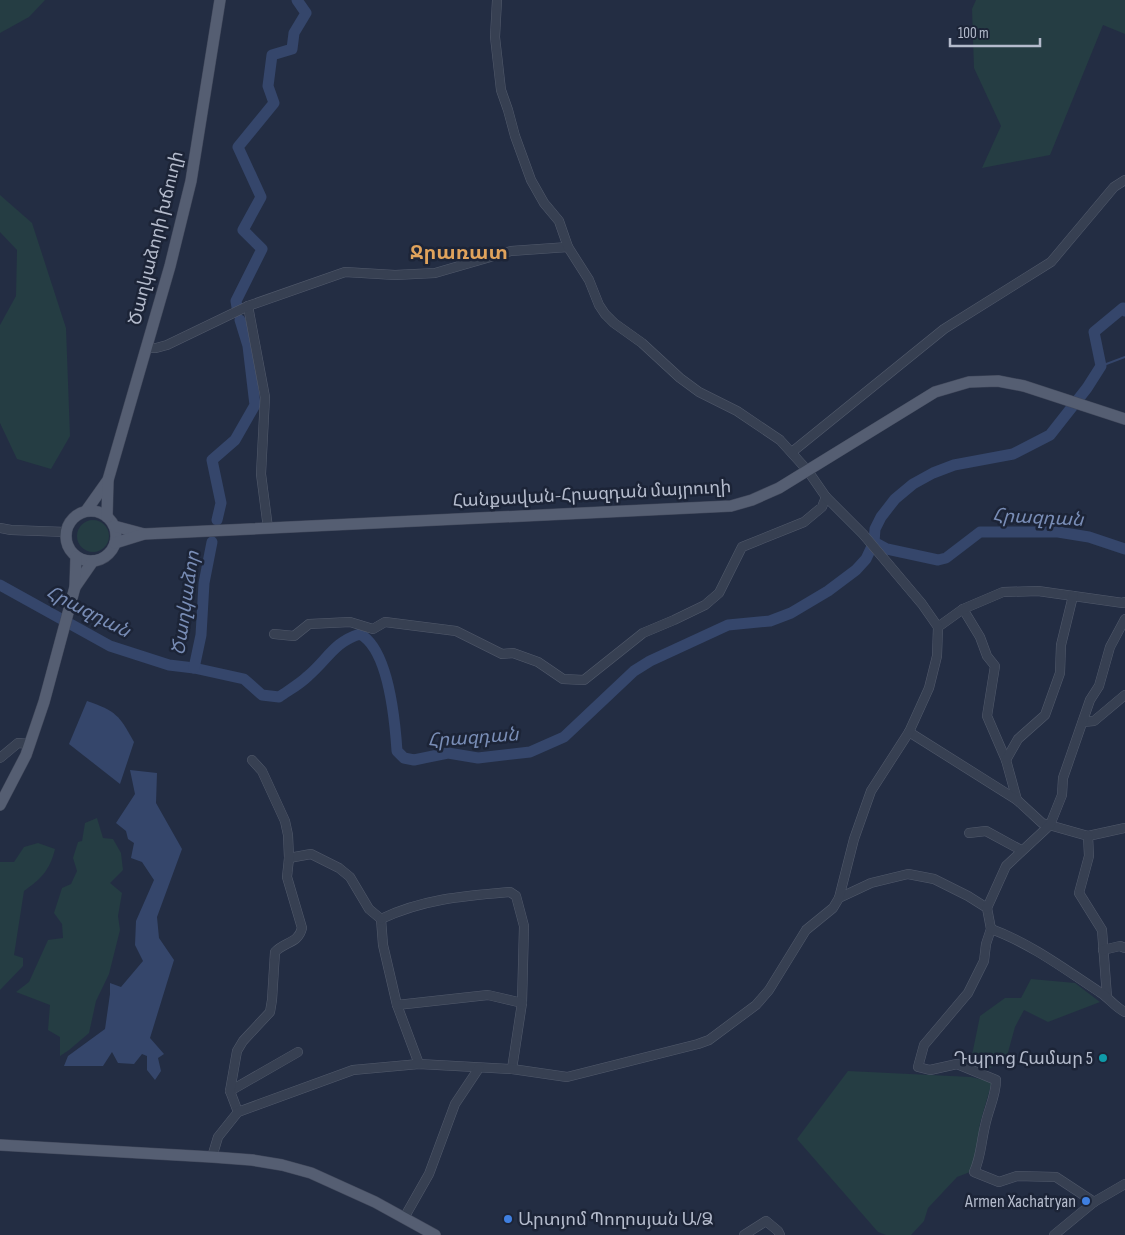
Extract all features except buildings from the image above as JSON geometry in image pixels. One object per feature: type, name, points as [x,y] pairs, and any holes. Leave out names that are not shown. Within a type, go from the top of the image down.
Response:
[{"type":"main road","name":"Ծաղկաձորի խճուղի","points":[[86,511],[108,480],[170,266],[191,181],[220,0]]},
{"type":"main road","name":"Հանքավան-Հրազդան մայրուղի","points":[[115,543],[144,534],[730,506],[752,500],[779,488],[935,392],[969,382],[998,381],[1024,386],[1125,419]]},
{"type":"main road","name":"Ծաղկաձորի խճուղի","points":[[108,480],[111,521]]},
{"type":"main road","points":[[86,511],[94,511],[111,521],[116,537],[109,554],[102,559],[93,561],[76,557],[69,548],[66,532],[73,518],[86,511]]},
{"type":"main road","name":"Հանքավան-Հրազդան մայրուղի","points":[[111,521],[144,534]]},
{"type":"main road","points":[[0,805],[17,775],[44,702],[74,592],[76,557]]},
{"type":"main road","points":[[74,592],[93,561]]},
{"type":"main road","points":[[0,1145],[212,1156],[252,1160],[311,1173],[375,1202],[435,1235]]},
{"type":"street","points":[[212,1156],[218,1137],[238,1112],[353,1070],[419,1064],[512,1069],[567,1077],[709,1040],[756,1004],[769,990],[806,930],[833,908],[839,898],[854,839],[871,791],[909,732],[929,688],[937,656],[938,627],[922,604],[863,534],[826,496],[792,452],[780,440],[756,423],[699,392],[680,378],[642,343],[614,323],[599,305],[589,280],[568,247],[559,221],[544,203],[531,180],[501,90],[496,37],[496,0]]},
{"type":"street","points":[[792,452],[944,329],[1051,262],[1114,187],[1125,180]]},
{"type":"street","points":[[146,348],[167,345],[248,306],[346,272],[388,274],[435,273],[512,251],[568,247]]},
{"type":"street","points":[[248,306],[265,397],[261,474],[268,528]]},
{"type":"street","points":[[274,634],[294,636],[309,624],[350,622],[373,629],[385,622],[456,631],[502,654],[513,653],[538,662],[563,678],[584,680],[643,632],[674,620],[704,605],[719,593],[742,547],[804,522],[822,508],[826,496]]},
{"type":"street","points":[[0,528],[66,532]]},
{"type":"street","points":[[938,627],[963,609],[1003,592],[1038,591],[1124,604]]},
{"type":"street","points":[[1006,760],[1018,739],[1045,715],[1060,673],[1061,645],[1073,596]]},
{"type":"street","points":[[963,609],[980,637],[987,656],[995,666],[987,716],[1006,760],[1017,800]]},
{"type":"street","points":[[1094,1202],[1056,1177],[1017,1176],[999,1182],[974,1172],[980,1160],[985,1125],[996,1091],[996,1080],[957,1064],[930,1070],[918,1067],[924,1045],[968,993],[984,962],[986,944],[991,929],[987,908],[1006,866],[1050,825],[1062,795],[1063,778],[1090,700],[1099,686],[1110,647],[1125,619]]},
{"type":"street","points":[[1083,722],[1094,721],[1125,695]]},
{"type":"street","points":[[909,732],[1017,800],[1042,823],[1088,836],[1125,828]]},
{"type":"street","points":[[0,758],[18,743],[30,744]]},
{"type":"street","points":[[238,1112],[230,1091],[237,1051],[243,1041],[270,1012],[275,952],[280,946],[297,939],[302,928],[287,877],[288,835],[285,821],[262,771],[252,760]]},
{"type":"street","points":[[969,833],[986,831],[1021,850]]},
{"type":"street","points":[[1088,836],[1089,856],[1079,893],[1102,930],[1107,997]]},
{"type":"street","points":[[288,858],[311,854],[339,868],[350,876],[369,909],[381,919],[383,945],[397,1005],[419,1064]]},
{"type":"street","points":[[839,898],[871,883],[908,874],[934,880],[968,896],[987,908]]},
{"type":"street","points":[[381,919],[401,909],[447,898],[510,892],[516,896],[524,926],[522,1002],[512,1069]]},
{"type":"street","points":[[991,929],[1012,936],[1107,997],[1117,1008],[1125,1012]]},
{"type":"street","points":[[1103,950],[1120,946],[1125,948]]},
{"type":"street","points":[[397,1005],[488,995],[522,1002]]},
{"type":"street","points":[[230,1091],[298,1052]]},
{"type":"street","points":[[404,1218],[429,1174],[455,1104],[480,1068]]},
{"type":"street","points":[[1054,1235],[1094,1202],[1124,1187]]},
{"type":"street","points":[[744,1235],[766,1221],[780,1235]]},
{"type":"green space","points":[[0,0],[45,0],[29,17],[0,33]]},
{"type":"green space","points":[[976,0],[1125,0],[1125,34],[1103,25],[1050,155],[982,168],[1001,126],[974,68],[972,9]]},
{"type":"green space","points":[[0,195],[32,223],[66,328],[70,436],[51,469],[17,459],[0,423],[0,325],[16,296],[17,250],[0,232]]},
{"type":"green space","points":[[93,520],[104,525],[109,536],[104,547],[93,552],[82,547],[77,536],[82,525]]},
{"type":"green space","points":[[97,818],[103,838],[113,839],[121,853],[123,870],[110,883],[122,893],[118,916],[120,930],[109,974],[96,1001],[89,1033],[60,1056],[60,1037],[48,1030],[50,1005],[16,992],[29,982],[48,940],[63,938],[62,924],[54,913],[62,888],[71,884],[77,871],[73,858],[78,842],[82,841],[85,823]]},
{"type":"green space","points":[[38,843],[55,849],[44,873],[24,891],[14,955],[23,958],[23,966],[0,990],[0,862],[14,862],[24,847]]},
{"type":"green space","points":[[1031,979],[1075,983],[1100,1002],[1048,1022],[1024,1010],[1015,1027],[1007,1056],[989,1069],[972,1055],[980,1016],[1005,998],[1021,998]]},
{"type":"green space","points":[[848,1071],[971,1077],[992,1082],[980,1123],[976,1163],[970,1172],[957,1177],[928,1208],[924,1221],[911,1235],[886,1235],[878,1232],[797,1139]]},
{"type":"water","points":[[87,701],[116,715],[134,742],[120,784],[69,744]]},
{"type":"water","points":[[130,770],[157,773],[156,803],[182,849],[157,917],[159,938],[174,960],[150,1038],[164,1054],[158,1058],[161,1071],[155,1080],[147,1070],[147,1056],[142,1054],[134,1064],[118,1063],[112,1052],[103,1066],[64,1066],[68,1056],[105,1029],[110,983],[121,987],[143,961],[135,945],[136,921],[154,880],[142,862],[131,858],[134,843],[128,839],[126,831],[116,823],[135,794]]},
{"type":"waterway","name":"Ծաղկաձոր","points":[[237,307],[236,301],[262,249],[243,230],[261,197],[238,147],[274,103],[268,86],[272,55],[292,49],[294,33],[306,13],[297,0]]},
{"type":"waterway","name":"Հրազդան","points":[[0,585],[110,646],[169,665],[194,668],[244,679],[262,695],[279,697],[305,679],[337,646],[351,637],[360,634],[370,642],[384,670],[392,705],[397,751],[404,758],[414,760],[448,753],[478,758],[530,752],[564,737],[634,671],[650,661],[728,625],[770,621],[791,613],[828,591],[856,570],[866,559],[874,542],[875,529],[881,517],[895,499],[913,484],[933,473],[954,465],[1013,454],[1050,435],[1087,388],[1101,366],[1094,332],[1123,308],[1125,311]]},
{"type":"waterway","name":"Ծաղկաձոր","points":[[217,520],[221,503],[212,460],[235,440],[255,405],[248,346],[240,320]]},
{"type":"waterway","points":[[1101,366],[1125,357]]},
{"type":"waterway","name":"Հրազդան","points":[[874,542],[887,549],[938,560],[946,558],[980,532],[1058,532],[1089,537],[1125,549]]},
{"type":"waterway","name":"Ծաղկաձոր","points":[[194,668],[201,635],[204,583],[212,542]]},
{"type":"place","name":"Դպրոց Համար 5","points":[[1103,1058]]},
{"type":"place","name":"Armen Xachatryan","points":[[1086,1201]]},
{"type":"place","name":"Արտյոմ Պողոսյան Ա/Ձ","points":[[508,1219]]},
{"type":"district","name":"Ջրառատ","points":[[459,253]]}]
